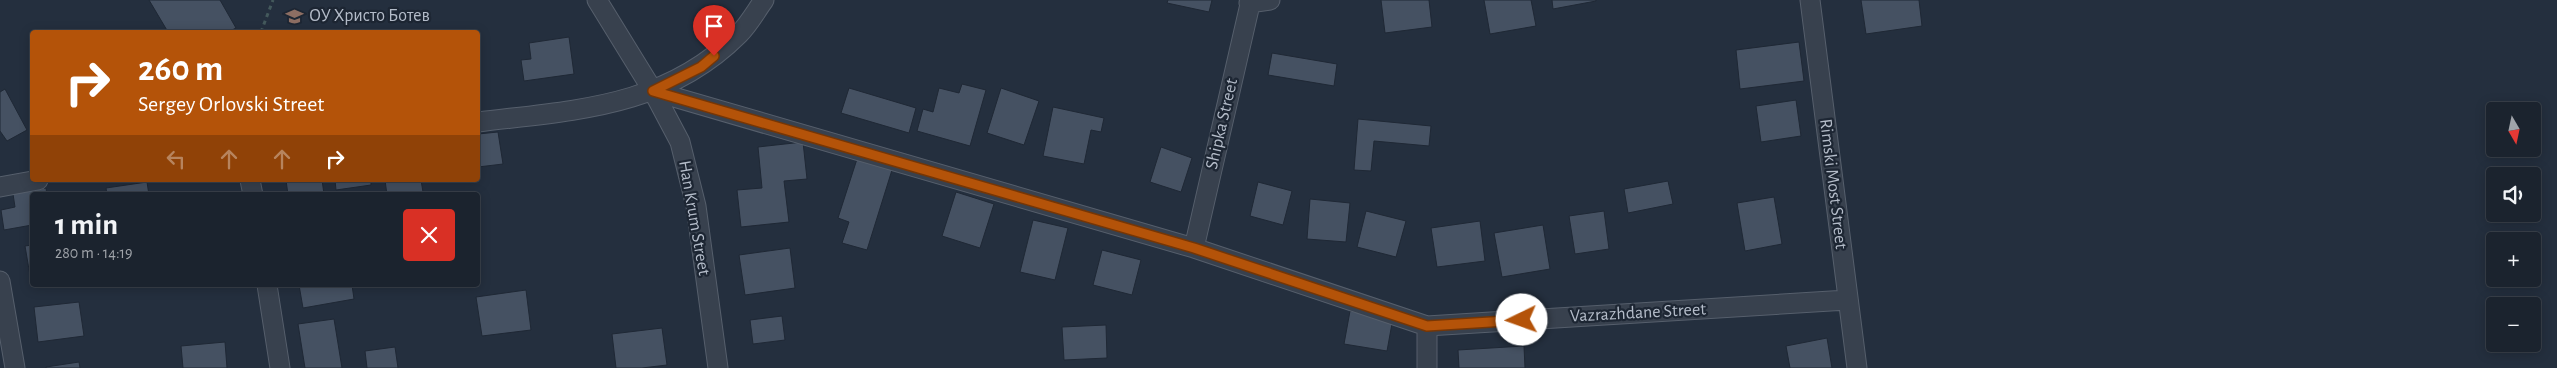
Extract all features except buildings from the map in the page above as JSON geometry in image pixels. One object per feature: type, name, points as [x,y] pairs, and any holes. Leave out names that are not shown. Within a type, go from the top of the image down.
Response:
[{"type":"street","name":"Han Krum Street","points":[[597,0],[653,91],[680,142],[696,206],[718,368]]},
{"type":"street","points":[[480,122],[601,107],[653,91],[701,67],[740,33],[764,0]]},
{"type":"street","points":[[1250,2],[1270,0]]},
{"type":"street","name":"Rimski Most Street","points":[[1810,0],[1857,368]]},
{"type":"street","name":"Shipka Street","points":[[1194,248],[1250,2]]},
{"type":"street","name":"Vazrazhdane Street","points":[[653,91],[1194,248],[1427,326],[1847,300]]},
{"type":"street","points":[[0,186],[30,181]]},
{"type":"street","points":[[0,281],[15,368]]},
{"type":"street","points":[[267,287],[280,368]]},
{"type":"street","points":[[1427,326],[1427,368]]},
{"type":"path","points":[[262,30],[273,0]]},
{"type":"place","name":"ОУ Христо Ботев","points":[[295,16]]},
{"type":"route","points":[[714,56],[701,67],[653,91],[1194,248],[1427,326],[1522,320]]}]
